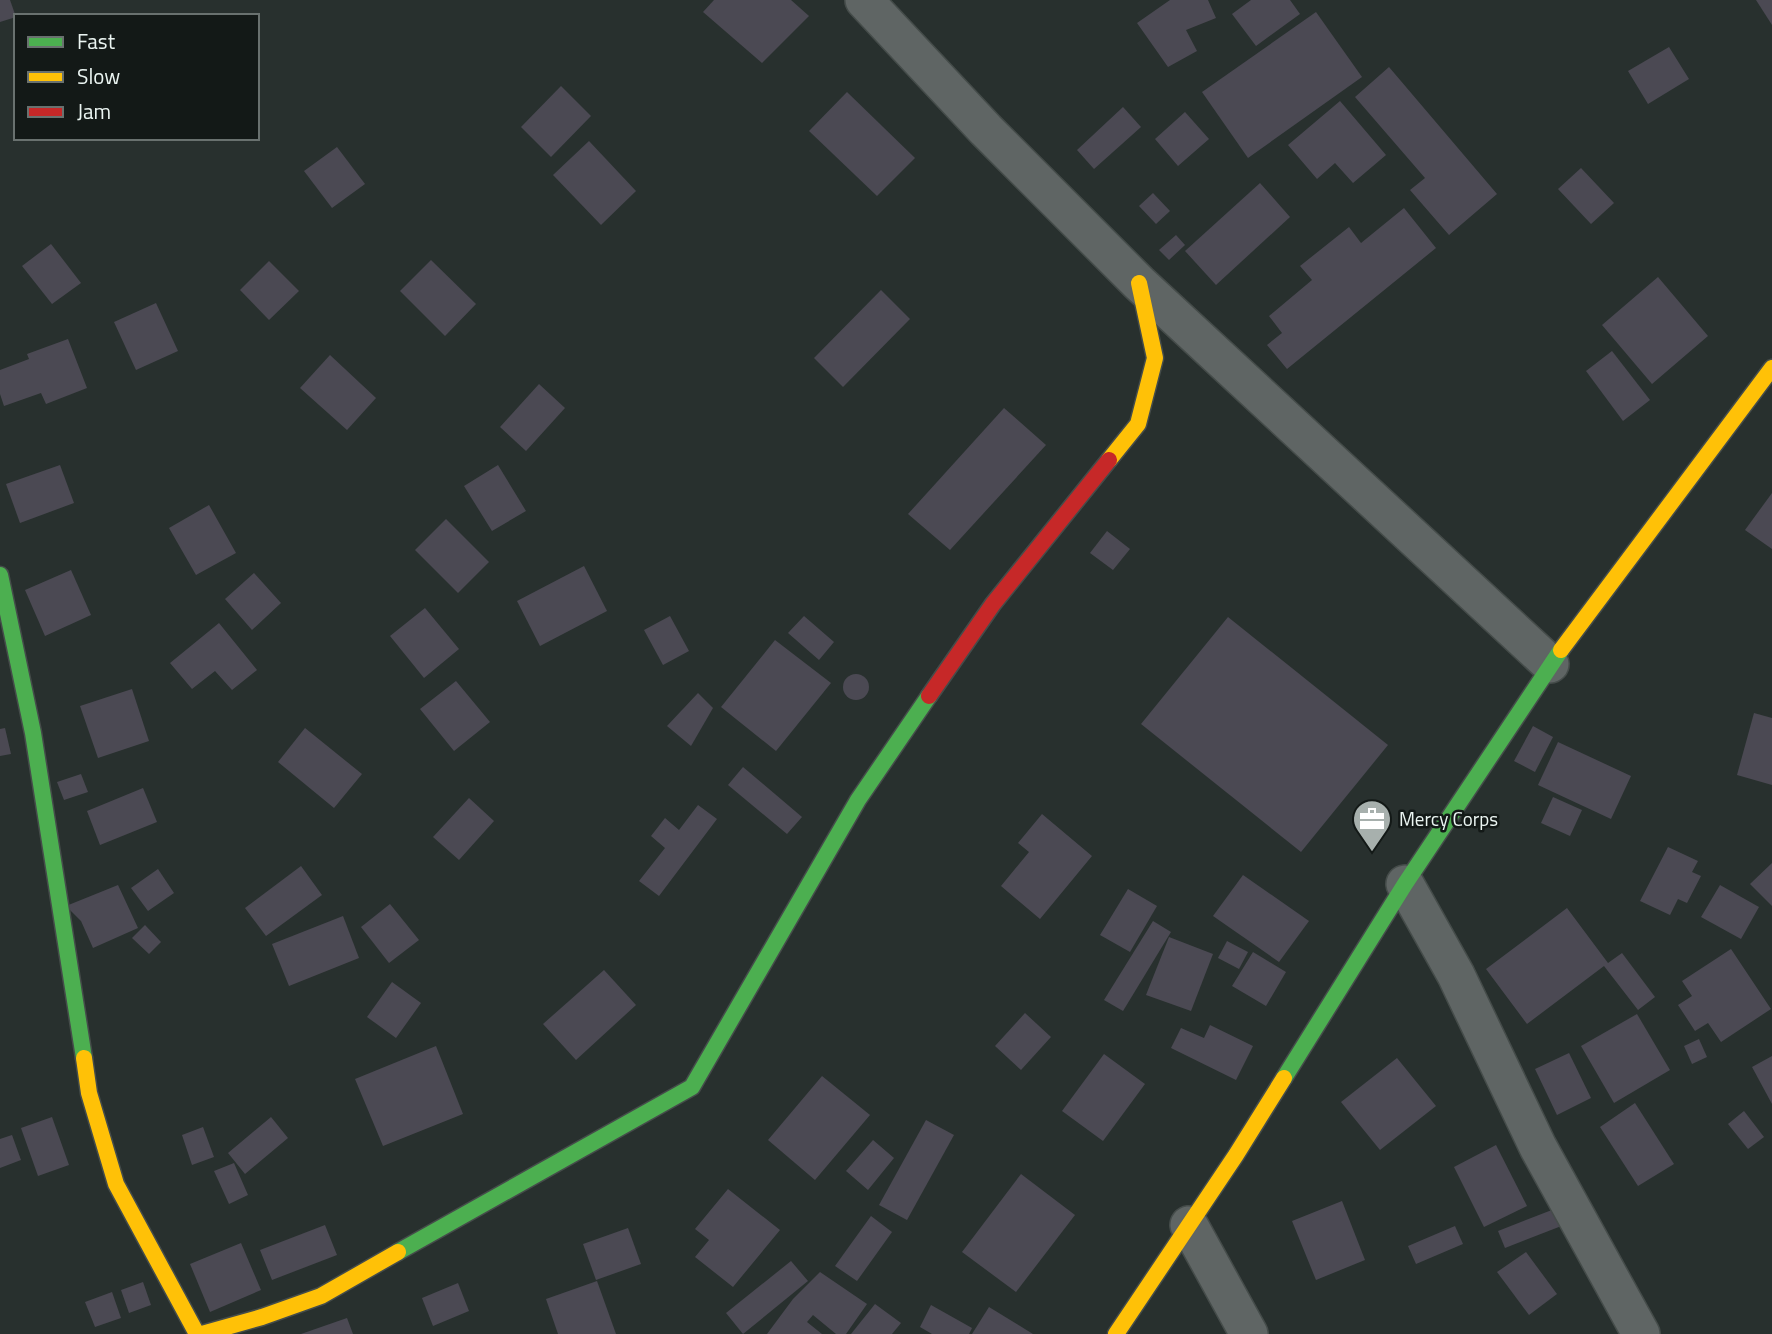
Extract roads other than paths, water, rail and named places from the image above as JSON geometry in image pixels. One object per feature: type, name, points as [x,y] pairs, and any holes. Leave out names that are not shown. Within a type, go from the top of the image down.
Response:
[{"type":"street","points":[[864,0],[986,130],[1139,283],[1550,664]]},
{"type":"street","points":[[0,575],[33,733],[89,1093],[116,1184],[200,1334],[262,1317],[321,1296],[692,1087],[858,800],[993,604],[1138,424],[1155,358],[1139,283]]},
{"type":"street","points":[[1116,1334],[1236,1155],[1405,884],[1550,664],[1772,368]]},
{"type":"street","points":[[1405,884],[1456,975],[1538,1147],[1641,1334]]},
{"type":"street","points":[[1189,1225],[1249,1334]]},
{"type":"place","name":"Mercy Corps","points":[[1372,853]]}]
